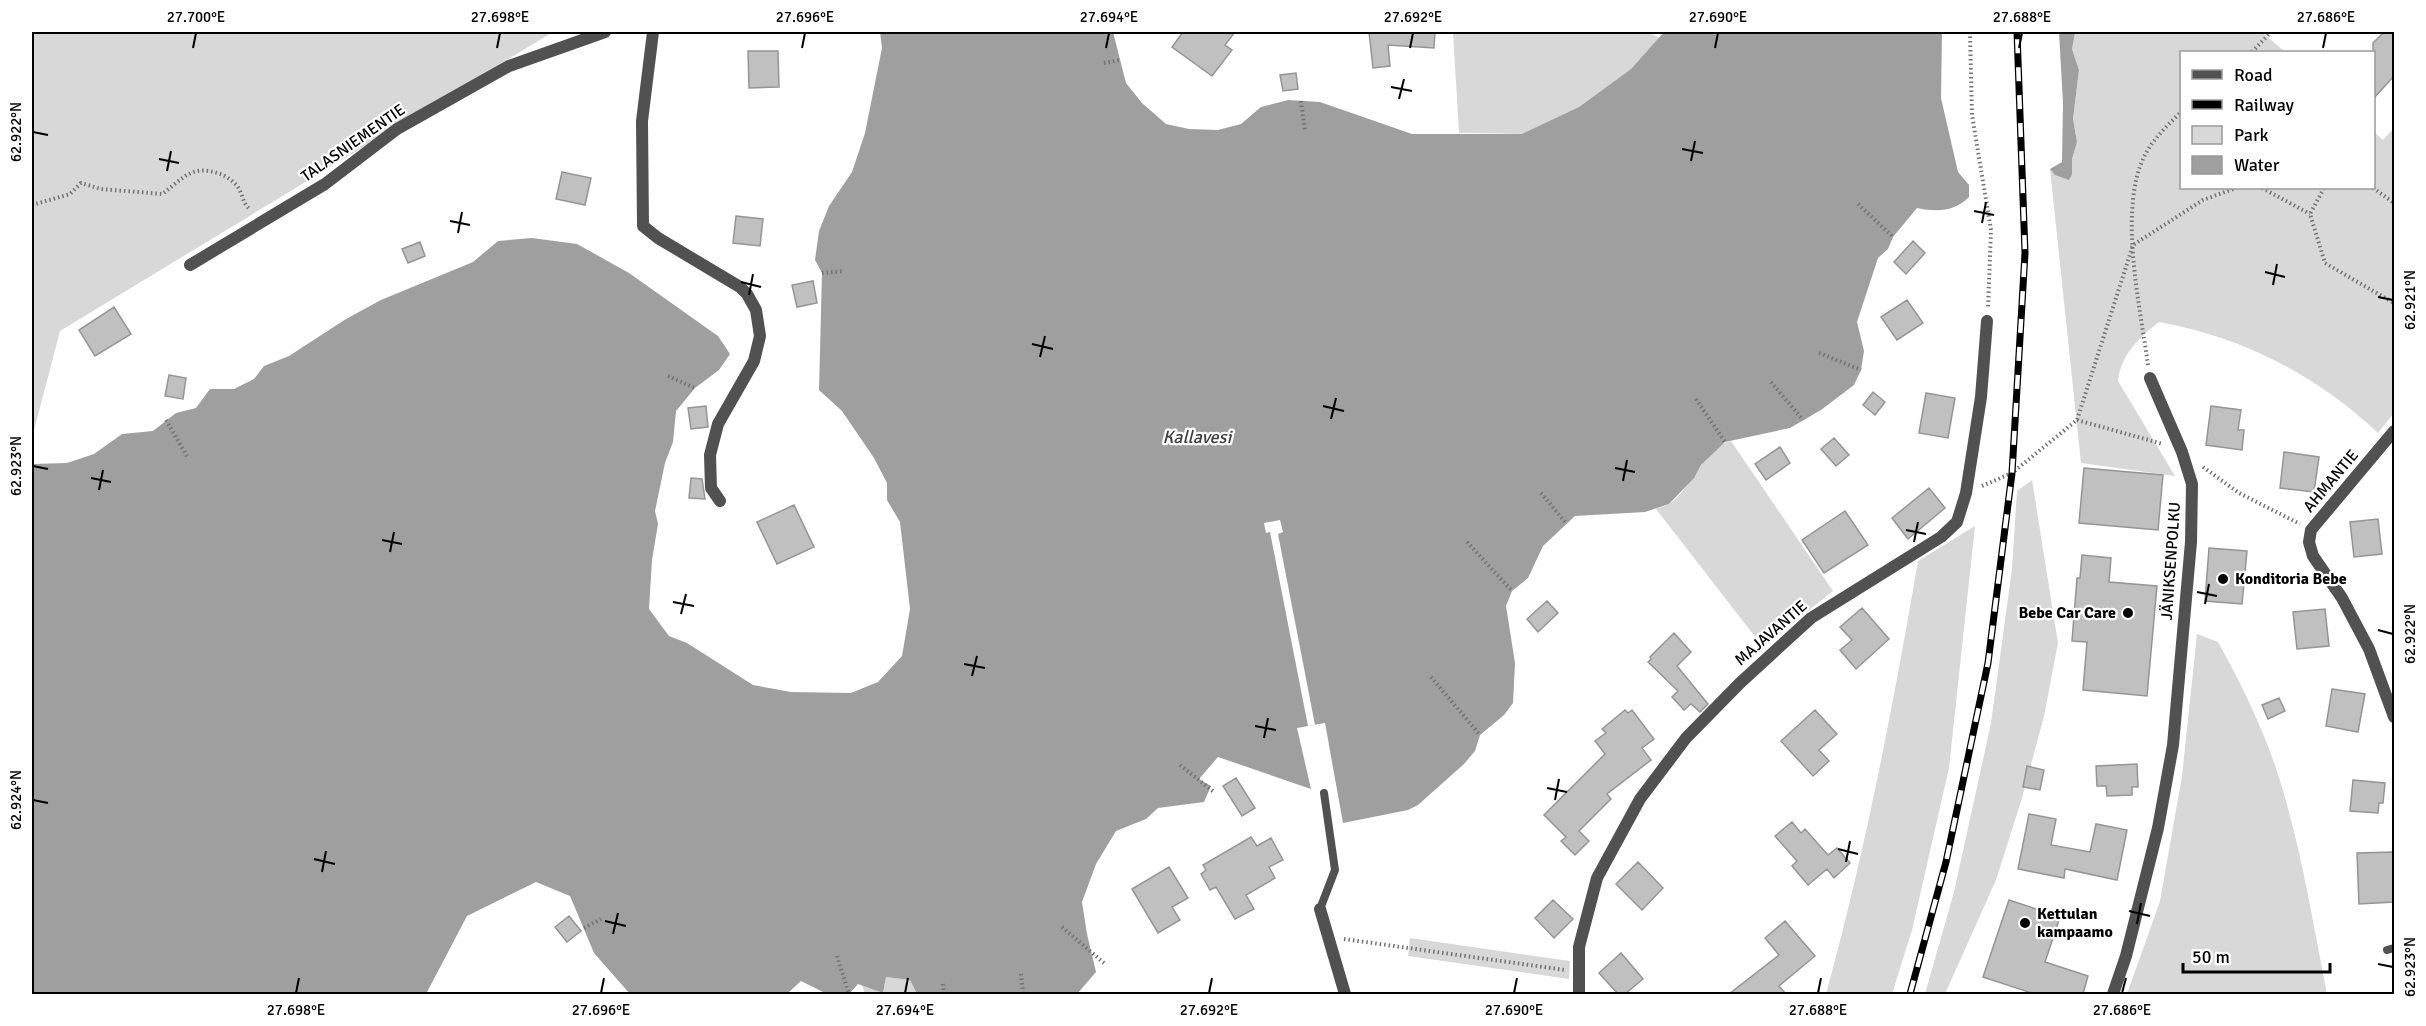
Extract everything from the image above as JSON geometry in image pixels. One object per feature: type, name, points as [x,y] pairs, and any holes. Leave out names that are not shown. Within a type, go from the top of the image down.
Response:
[{"type":"street","name":"TALASNIEMENTIE","points":[[190,265],[325,184],[397,129],[508,66],[605,32]]},
{"type":"street","points":[[653,32],[642,121],[643,226],[658,238],[740,287],[752,302],[759,327],[760,336],[754,361],[733,394],[718,424],[710,455],[711,488],[720,501]]},
{"type":"street","name":"MAJAVANTIE","points":[[1580,994],[1578,971],[1580,947],[1597,878],[1640,799],[1686,738],[1740,683],[1811,618],[1941,537],[1957,522],[1966,493],[1981,397],[1987,321]]},
{"type":"street","name":"JÄNIKSENPOLKU","points":[[2113,994],[2126,956],[2158,828],[2173,745],[2191,542],[2192,484],[2182,452],[2150,378]]},
{"type":"street","name":"AHMANTIE","points":[[2394,431],[2311,530],[2310,542],[2313,556],[2342,598],[2369,649],[2394,717]]},
{"type":"street","points":[[1320,909],[1346,994]]},
{"type":"lane","points":[[1320,909],[1335,870],[1324,793]]},
{"type":"path","points":[[1970,32],[1972,115],[1990,230],[1987,321]]},
{"type":"path","points":[[2253,51],[2271,32]]},
{"type":"path","points":[[1104,63],[1120,60]]},
{"type":"path","points":[[1301,101],[1305,131]]},
{"type":"path","points":[[2150,378],[2130,213],[2139,168],[2156,138],[2180,112]]},
{"type":"path","points":[[32,205],[70,194],[81,183],[101,189],[162,194],[191,172],[211,170],[238,186],[247,208],[267,218]]},
{"type":"path","points":[[1966,493],[2012,474],[2077,420],[2133,245],[2203,200],[2233,189]]},
{"type":"path","points":[[2264,189],[2310,214],[2325,262],[2394,303]]},
{"type":"path","points":[[2310,214],[2323,189]]},
{"type":"path","points":[[2374,189],[2394,203]]},
{"type":"path","points":[[1858,204],[1893,237]]},
{"type":"path","points":[[822,273],[844,271]]},
{"type":"path","points":[[1819,353],[1861,370]]},
{"type":"path","points":[[668,376],[696,388]]},
{"type":"path","points":[[1771,382],[1803,420]]},
{"type":"path","points":[[1696,399],[1725,442]]},
{"type":"path","points":[[166,420],[188,458]]},
{"type":"path","points":[[1541,493],[1566,522]]},
{"type":"path","points":[[1467,542],[1512,591]]},
{"type":"path","points":[[1431,678],[1480,735]]},
{"type":"path","points":[[1180,765],[1214,792]]},
{"type":"path","points":[[584,928],[601,919]]},
{"type":"path","points":[[1062,927],[1104,963]]},
{"type":"path","points":[[1328,936],[1578,971]]},
{"type":"path","points":[[837,956],[849,994]]},
{"type":"path","points":[[1021,974],[1023,994]]},
{"type":"path","points":[[943,984],[944,994]]},
{"type":"green space","points":[[32,32],[553,32],[60,331],[32,438]]},
{"type":"green space","points":[[1453,32],[1649,32],[1659,38],[1631,69],[1579,107],[1523,134],[1459,133]]},
{"type":"green space","points":[[2074,32],[2262,32],[2284,51],[2180,51],[2180,189],[2375,189],[2375,133],[2383,140],[2394,128],[2394,413],[2378,433],[2330,393],[2277,361],[2220,338],[2159,322],[2132,347],[2123,363],[2118,381],[2175,476],[2081,463],[2050,169],[2055,175],[2072,174],[2072,159],[2077,142],[2073,119],[2079,70],[2072,49]]},
{"type":"green space","points":[[1731,441],[1833,591],[1763,647],[1656,509],[1668,505],[1677,497],[1713,451]]},
{"type":"green space","points":[[2032,480],[2058,643],[2044,716],[2022,798],[1996,880],[1945,994],[1925,994],[1954,892],[1991,723],[2012,569],[2017,491]]},
{"type":"green space","points":[[1975,526],[1949,768],[1912,930],[1892,994],[1826,994],[1877,779],[1918,561]]},
{"type":"green space","points":[[2197,634],[2218,642],[2253,711],[2275,765],[2301,862],[2327,994],[2127,994],[2160,901],[2182,776]]},
{"type":"green space","points":[[1410,938],[1570,961],[1569,979],[1408,956]]},
{"type":"green space","points":[[886,977],[910,980],[917,994],[865,994],[862,985],[883,993]]},
{"type":"water","name":"Kallavesi","points":[[880,32],[1113,32],[1126,83],[1142,103],[1166,124],[1189,129],[1218,130],[1241,124],[1261,107],[1288,100],[1320,102],[1412,134],[1522,134],[1579,107],[1631,69],[1664,32],[1942,32],[1941,98],[1958,172],[1969,185],[1969,197],[1957,206],[1945,210],[1917,208],[1893,237],[1888,249],[1878,258],[1857,322],[1864,351],[1861,370],[1854,385],[1821,410],[1790,428],[1725,442],[1701,465],[1694,478],[1669,504],[1645,512],[1575,516],[1543,546],[1528,578],[1512,591],[1506,606],[1515,663],[1513,703],[1504,715],[1480,735],[1475,751],[1464,764],[1418,805],[1408,810],[1343,823],[1325,723],[1297,728],[1311,789],[1218,757],[1199,779],[1211,786],[1204,802],[1158,808],[1146,819],[1116,831],[1096,864],[1082,902],[1096,972],[1077,994],[917,994],[910,980],[886,977],[883,993],[858,984],[849,994],[827,994],[801,981],[787,994],[630,994],[594,953],[570,896],[536,882],[467,916],[426,994],[32,994],[32,464],[67,463],[94,454],[122,434],[153,431],[176,413],[196,408],[210,389],[234,389],[254,379],[264,366],[289,356],[346,319],[381,300],[473,262],[498,241],[532,238],[577,244],[629,273],[718,336],[730,354],[719,370],[695,388],[676,411],[673,442],[665,463],[655,511],[658,524],[652,560],[649,609],[669,636],[687,643],[753,685],[791,692],[851,693],[878,682],[902,656],[910,609],[900,522],[887,500],[887,483],[874,458],[842,411],[819,390],[822,273],[815,260],[819,231],[829,206],[852,172],[865,133],[882,48]]},
{"type":"water","points":[[2059,32],[2075,32],[2072,49],[2079,70],[2073,119],[2077,142],[2069,180],[2055,175],[2050,169],[2062,162],[2063,103]]},
{"type":"pier","points":[[1280,520],[1283,532],[1278,534],[1315,725],[1308,726],[1270,532],[1266,533],[1264,523]]},
{"type":"building","points":[[1183,32],[1235,32],[1225,45],[1232,50],[1212,76],[1172,47]]},
{"type":"building","points":[[1369,32],[1435,32],[1434,48],[1388,45],[1390,66],[1373,68]]},
{"type":"building","points":[[2384,32],[2394,32],[2394,76],[2375,97],[2375,51],[2373,51],[2373,43]]},
{"type":"building","points":[[748,51],[778,51],[779,87],[749,88]]},
{"type":"building","points":[[1296,73],[1298,89],[1283,91],[1280,75]]},
{"type":"building","points":[[562,172],[591,178],[585,205],[556,199]]},
{"type":"building","points":[[736,216],[763,219],[760,246],[733,243]]},
{"type":"building","points":[[1913,241],[1925,253],[1906,274],[1894,262]]},
{"type":"building","points":[[420,242],[425,256],[408,263],[402,249]]},
{"type":"building","points":[[813,281],[817,303],[797,307],[792,285]]},
{"type":"building","points":[[1907,300],[1923,323],[1897,340],[1881,317]]},
{"type":"building","points":[[114,307],[131,334],[95,356],[79,330]]},
{"type":"building","points":[[169,375],[186,378],[183,399],[165,396]]},
{"type":"building","points":[[1873,392],[1885,402],[1875,415],[1863,405]]},
{"type":"building","points":[[1926,393],[1955,398],[1948,438],[1919,433]]},
{"type":"building","points":[[706,406],[708,427],[691,429],[688,408]]},
{"type":"building","points":[[2211,406],[2241,410],[2238,430],[2244,430],[2242,450],[2206,445]]},
{"type":"building","points":[[1834,438],[1849,455],[1836,466],[1821,449]]},
{"type":"building","points":[[1780,447],[1790,463],[1766,480],[1755,464]]},
{"type":"building","points":[[2284,452],[2319,457],[2314,492],[2280,488]]},
{"type":"building","points":[[2084,468],[2163,475],[2158,530],[2079,523]]},
{"type":"building","points":[[691,478],[702,479],[705,499],[689,498]]},
{"type":"building","points":[[1929,488],[1945,508],[1908,539],[1892,518]]},
{"type":"building","points":[[794,505],[814,547],[777,564],[757,522]]},
{"type":"building","points":[[1845,511],[1868,545],[1824,573],[1802,540]]},
{"type":"building","points":[[2378,519],[2382,554],[2354,557],[2350,522]]},
{"type":"building","points":[[2209,548],[2247,551],[2242,604],[2205,601]]},
{"type":"building","points":[[2082,555],[2111,558],[2109,582],[2157,586],[2147,696],[2083,690],[2087,642],[2072,641],[2077,578],[2080,578]]},
{"type":"building","points":[[1547,601],[1558,613],[1538,632],[1527,619]]},
{"type":"building","points":[[1862,608],[1889,639],[1856,669],[1840,650],[1852,640],[1840,627]]},
{"type":"building","points":[[2325,609],[2329,646],[2297,649],[2293,612]]},
{"type":"building","points":[[1674,633],[1691,652],[1677,666],[1708,704],[1700,712],[1691,704],[1684,710],[1672,697],[1678,691],[1648,662],[1650,657]]},
{"type":"building","points":[[2332,689],[2365,694],[2358,732],[2326,726]]},
{"type":"building","points":[[2279,698],[2285,711],[2268,719],[2262,705]]},
{"type":"building","points":[[1625,710],[1628,713],[1632,710],[1654,739],[1642,748],[1651,760],[1607,794],[1611,799],[1579,831],[1589,841],[1575,855],[1561,841],[1566,837],[1544,815],[1605,754],[1595,741],[1606,733],[1602,729]]},
{"type":"building","points":[[1815,710],[1837,734],[1819,750],[1829,761],[1813,776],[1781,741]]},
{"type":"building","points":[[2137,764],[2138,787],[2132,787],[2132,795],[2107,796],[2106,786],[2097,786],[2096,766]]},
{"type":"building","points":[[2027,766],[2044,770],[2040,790],[2023,787]]},
{"type":"building","points":[[1236,778],[1255,808],[1242,816],[1223,786]]},
{"type":"building","points":[[2353,780],[2385,783],[2383,803],[2379,803],[2378,813],[2350,811]]},
{"type":"building","points":[[2029,814],[2056,819],[2051,845],[2090,852],[2096,824],[2127,830],[2117,880],[2065,869],[2064,878],[2018,869]]},
{"type":"building","points":[[1792,822],[1801,833],[1805,829],[1828,855],[1837,848],[1850,863],[1834,878],[1827,869],[1808,885],[1792,866],[1797,861],[1775,836]]},
{"type":"building","points":[[1251,837],[1257,846],[1271,838],[1283,860],[1269,867],[1275,878],[1246,895],[1254,909],[1235,919],[1216,887],[1210,890],[1201,874],[1206,870],[1203,865]]},
{"type":"building","points":[[2393,852],[2394,902],[2359,904],[2357,853]]},
{"type":"building","points":[[1638,862],[1663,888],[1642,910],[1616,884]]},
{"type":"building","points":[[1169,867],[1188,898],[1172,907],[1180,920],[1158,933],[1132,889]]},
{"type":"building","points":[[1553,900],[1573,919],[1554,938],[1535,918]]},
{"type":"building","points":[[2009,900],[2060,917],[2045,962],[2088,976],[2083,994],[2035,994],[1983,977]]},
{"type":"building","points":[[569,916],[581,931],[567,942],[555,927]]},
{"type":"building","points":[[1785,921],[1815,956],[1779,986],[1786,994],[1729,994],[1779,955],[1765,938]]},
{"type":"building","points":[[1621,953],[1643,979],[1625,994],[1618,994],[1599,973]]},
{"type":"railway","points":[[1910,994],[1946,862],[1988,663],[2012,473],[2025,253],[2017,32]]},
{"type":"place","name":"Konditoria Bebe","points":[[2223,579]]},
{"type":"place","name":"Bebe Car Care","points":[[2128,613]]},
{"type":"place","name":"Kettulan kampaamo","points":[[2025,923]]}]
